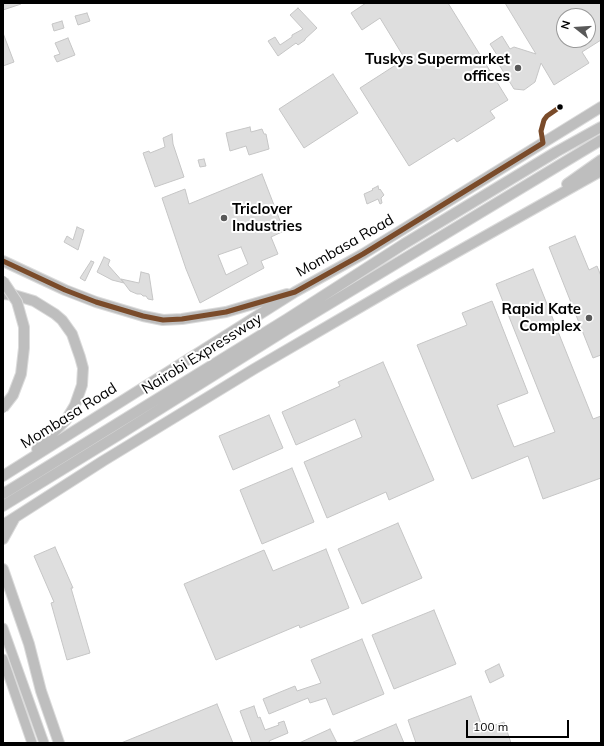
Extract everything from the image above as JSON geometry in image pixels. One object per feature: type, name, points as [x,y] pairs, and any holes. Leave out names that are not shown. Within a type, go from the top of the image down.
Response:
[{"type":"highway","name":"Mombasa Road","points":[[3,476],[295,292],[363,254],[601,107]]},
{"type":"highway","name":"Nairobi Expressway","points":[[3,494],[287,319],[404,244],[556,152],[601,127]]},
{"type":"highway","name":"Nairobi Expressway","points":[[3,506],[293,326],[601,140]]},
{"type":"highway","points":[[534,209],[601,160]]},
{"type":"highway","points":[[3,525],[102,461],[254,369],[400,284],[601,172]]},
{"type":"highway","points":[[3,261],[65,290],[96,302],[163,320],[198,318],[226,312],[295,292]]},
{"type":"highway","points":[[3,281],[17,302],[24,327],[24,348],[21,374],[13,395],[3,408]]},
{"type":"highway","points":[[3,294],[14,295],[34,301],[50,309],[62,320],[72,334],[83,368],[82,385],[75,406],[66,420],[17,466]]},
{"type":"highway","points":[[3,539],[14,519]]},
{"type":"highway","points":[[3,569],[29,644],[41,691],[58,743]]},
{"type":"main road","points":[[3,628],[44,743]]},
{"type":"main road","points":[[3,659],[32,743]]},
{"type":"building","points":[[3,3],[21,3],[21,4],[3,10]]},
{"type":"building","points":[[366,3],[448,3],[508,100],[490,111],[495,118],[457,142],[454,138],[409,166],[360,88],[405,59],[380,18],[362,30],[351,13]]},
{"type":"building","points":[[505,3],[601,3],[601,40],[596,43],[596,8],[556,8],[556,48],[588,48],[582,52],[589,63],[554,85],[541,63],[535,82],[524,90],[514,89],[498,63],[499,58],[490,44],[502,36],[510,49],[514,47],[536,54]]},
{"type":"building","points":[[298,8],[317,28],[305,40],[298,45],[296,43],[278,56],[268,41],[275,37],[280,45],[292,37],[292,35],[303,29],[290,15]]},
{"type":"building","points":[[87,13],[90,21],[78,25],[75,16]]},
{"type":"building","points":[[62,21],[64,28],[54,31],[52,24]]},
{"type":"building","points":[[3,33],[14,62],[3,66]]},
{"type":"building","points":[[68,38],[75,55],[57,62],[54,56],[60,54],[55,43]]},
{"type":"building","points":[[333,74],[358,113],[304,148],[279,109]]},
{"type":"building","points":[[250,127],[251,132],[262,129],[264,134],[266,134],[269,149],[249,155],[246,146],[230,151],[226,133]]},
{"type":"building","points":[[172,134],[173,144],[184,177],[155,187],[143,153],[149,151],[150,153],[165,147],[163,138]]},
{"type":"building","points":[[204,159],[206,166],[200,167],[198,160]]},
{"type":"building","name":"Triclover Industries","points":[[262,174],[284,231],[271,237],[278,254],[261,261],[264,268],[200,303],[186,269],[162,198],[185,189],[189,204]],"holes":[[[241,247],[248,264],[226,275],[218,255]]]},
{"type":"building","points":[[378,186],[379,190],[380,189],[384,195],[381,198],[382,203],[380,204],[378,199],[367,204],[364,194]]},
{"type":"building","points":[[77,227],[84,230],[78,250],[64,242],[67,236],[73,240]]},
{"type":"building","name":"Rapid Kate Complex","points":[[575,236],[589,270],[597,266],[601,276],[601,355],[593,358],[549,247]]},
{"type":"building","points":[[104,257],[110,260],[108,265],[124,283],[112,280],[97,272]]},
{"type":"building","points":[[91,261],[94,262],[85,281],[80,278]]},
{"type":"building","points":[[533,269],[593,419],[601,416],[601,478],[543,499],[528,456],[472,479],[417,345],[467,325],[462,313],[492,301],[528,393],[497,405],[514,447],[555,432],[496,284]]},
{"type":"building","points":[[141,272],[149,274],[153,300],[148,299],[146,296],[141,294],[130,291],[121,279],[139,283]]},
{"type":"building","points":[[383,362],[434,480],[389,500],[386,492],[327,518],[304,462],[362,437],[355,419],[296,445],[282,412],[340,386],[338,382]]},
{"type":"building","points":[[269,415],[283,448],[233,470],[219,436]]},
{"type":"building","points":[[292,468],[314,522],[262,544],[240,490]]},
{"type":"building","points":[[398,523],[422,578],[362,604],[338,549]]},
{"type":"building","points":[[55,547],[73,588],[71,588],[90,653],[67,660],[51,603],[54,602],[34,556]]},
{"type":"building","points":[[326,549],[349,608],[300,628],[299,625],[216,660],[184,584],[264,550],[273,571]]},
{"type":"building","points":[[434,610],[456,664],[394,689],[372,635]]},
{"type":"building","points":[[362,639],[384,694],[333,715],[326,698],[310,703],[308,698],[269,714],[263,699],[295,686],[297,691],[321,683],[311,660]]},
{"type":"building","points":[[499,664],[504,676],[490,683],[485,671]]},
{"type":"building","points":[[471,696],[483,729],[504,722],[511,743],[416,743],[408,720]]},
{"type":"building","points":[[217,704],[233,743],[121,743]]},
{"type":"building","points":[[254,706],[258,718],[260,717],[265,730],[279,725],[278,723],[284,721],[288,733],[269,741],[270,743],[252,743],[240,711]]},
{"type":"building","points":[[396,724],[404,743],[351,743]]},
{"type":"building","points":[[330,729],[337,743],[299,743]]},
{"type":"transit line","points":[[3,261],[65,290],[96,302],[143,316],[163,320],[182,319],[226,312],[295,292],[363,254],[543,143],[541,131],[544,120],[547,116],[560,107]]},
{"type":"place","name":"Tuskys Supermarket offices","points":[[518,68]]},
{"type":"place","name":"Triclover Industries","points":[[224,218]]},
{"type":"place","name":"Rapid Kate Complex","points":[[589,318]]}]
